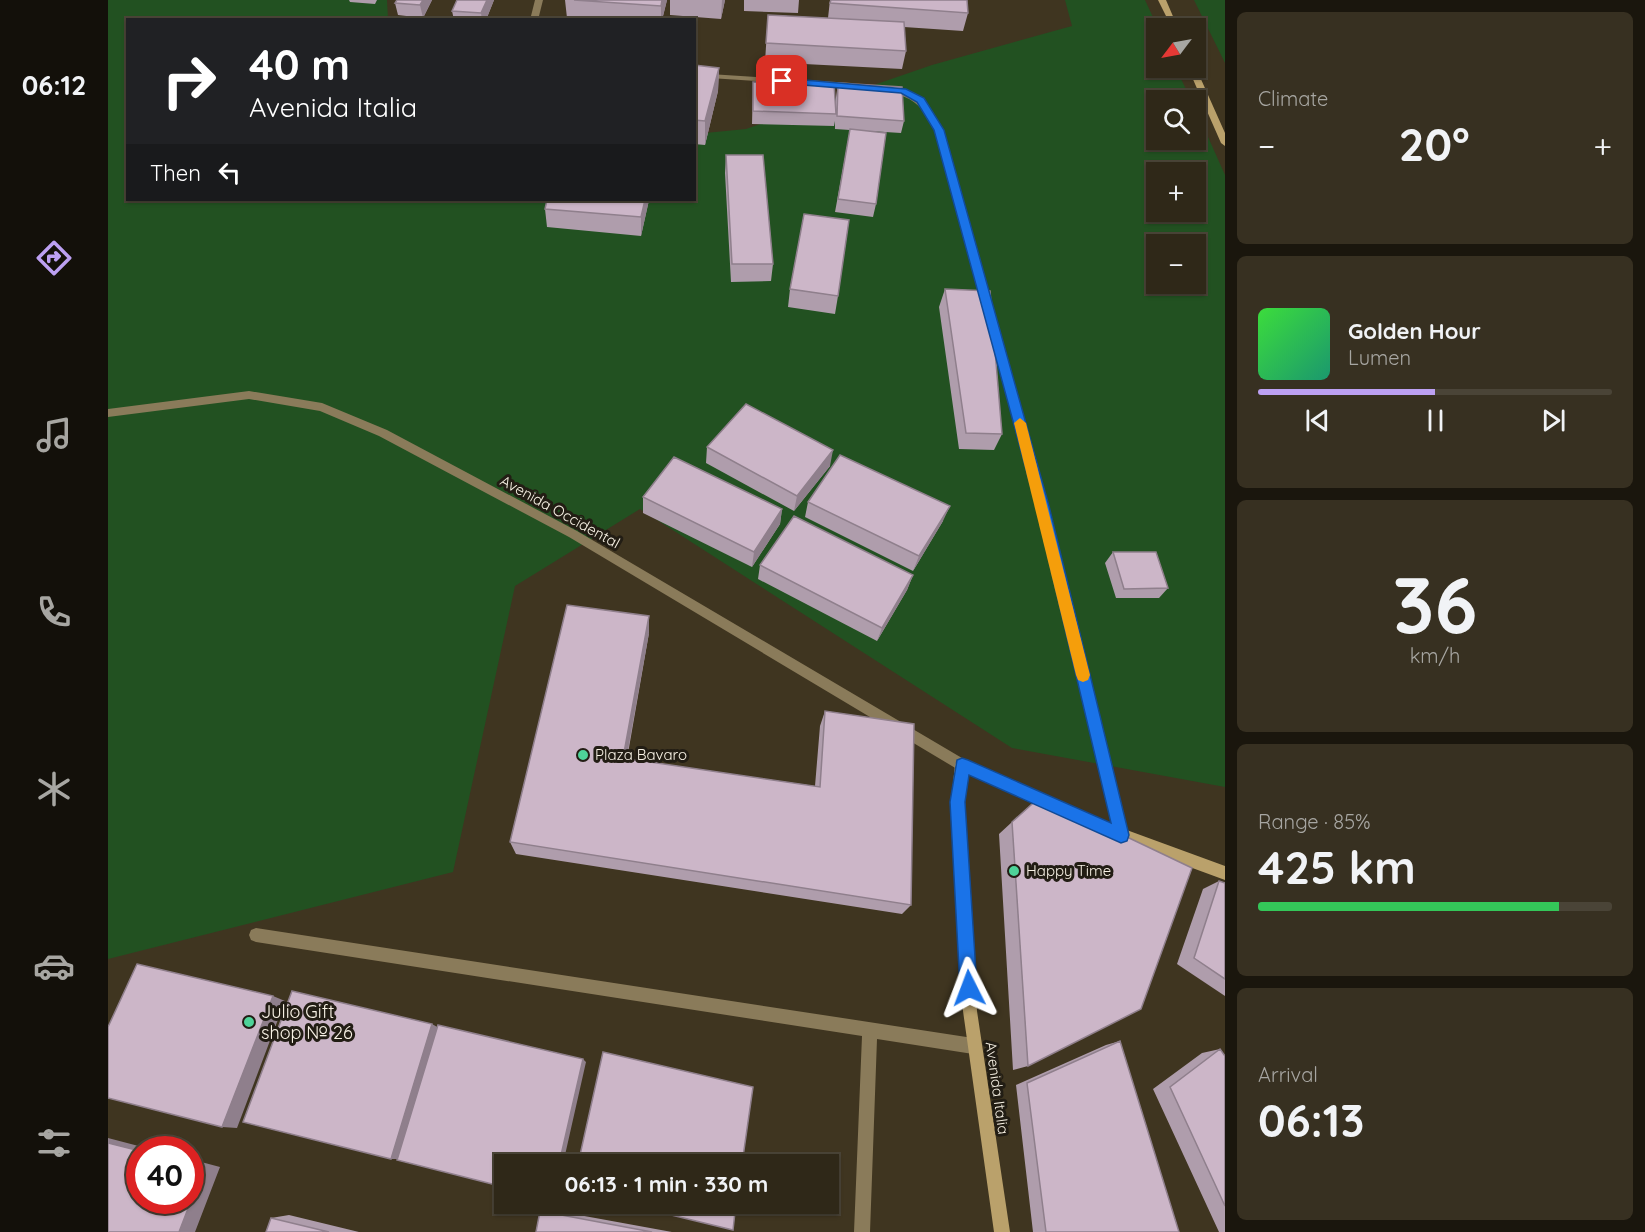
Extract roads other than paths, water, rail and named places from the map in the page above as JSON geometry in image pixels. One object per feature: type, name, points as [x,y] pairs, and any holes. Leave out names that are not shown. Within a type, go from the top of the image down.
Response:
[{"type":"street","points":[[534,18],[538,0]]},
{"type":"street","points":[[1162,0],[1170,18]]},
{"type":"street","points":[[696,75],[858,86]]},
{"type":"street","points":[[1196,78],[1225,143]]},
{"type":"street","points":[[880,88],[903,91],[921,100],[939,130],[1043,506],[1121,835]]},
{"type":"street","name":"Avenida Occidental","points":[[108,413],[249,395],[322,407],[383,433],[573,534],[962,765]]},
{"type":"street","points":[[962,765],[1068,812]]},
{"type":"street","name":"Avenida Italia","points":[[962,765],[958,802],[974,1046],[1002,1232]]},
{"type":"street","points":[[1100,826],[1225,873]]},
{"type":"street","points":[[256,935],[974,1046]]},
{"type":"street","points":[[862,1232],[870,1030]]},
{"type":"place","name":"Plaza Bavaro","points":[[583,755]]},
{"type":"place","name":"Happy Time","points":[[1014,871]]},
{"type":"place","name":"Julio Gift shop № 26","points":[[249,1022]]}]
